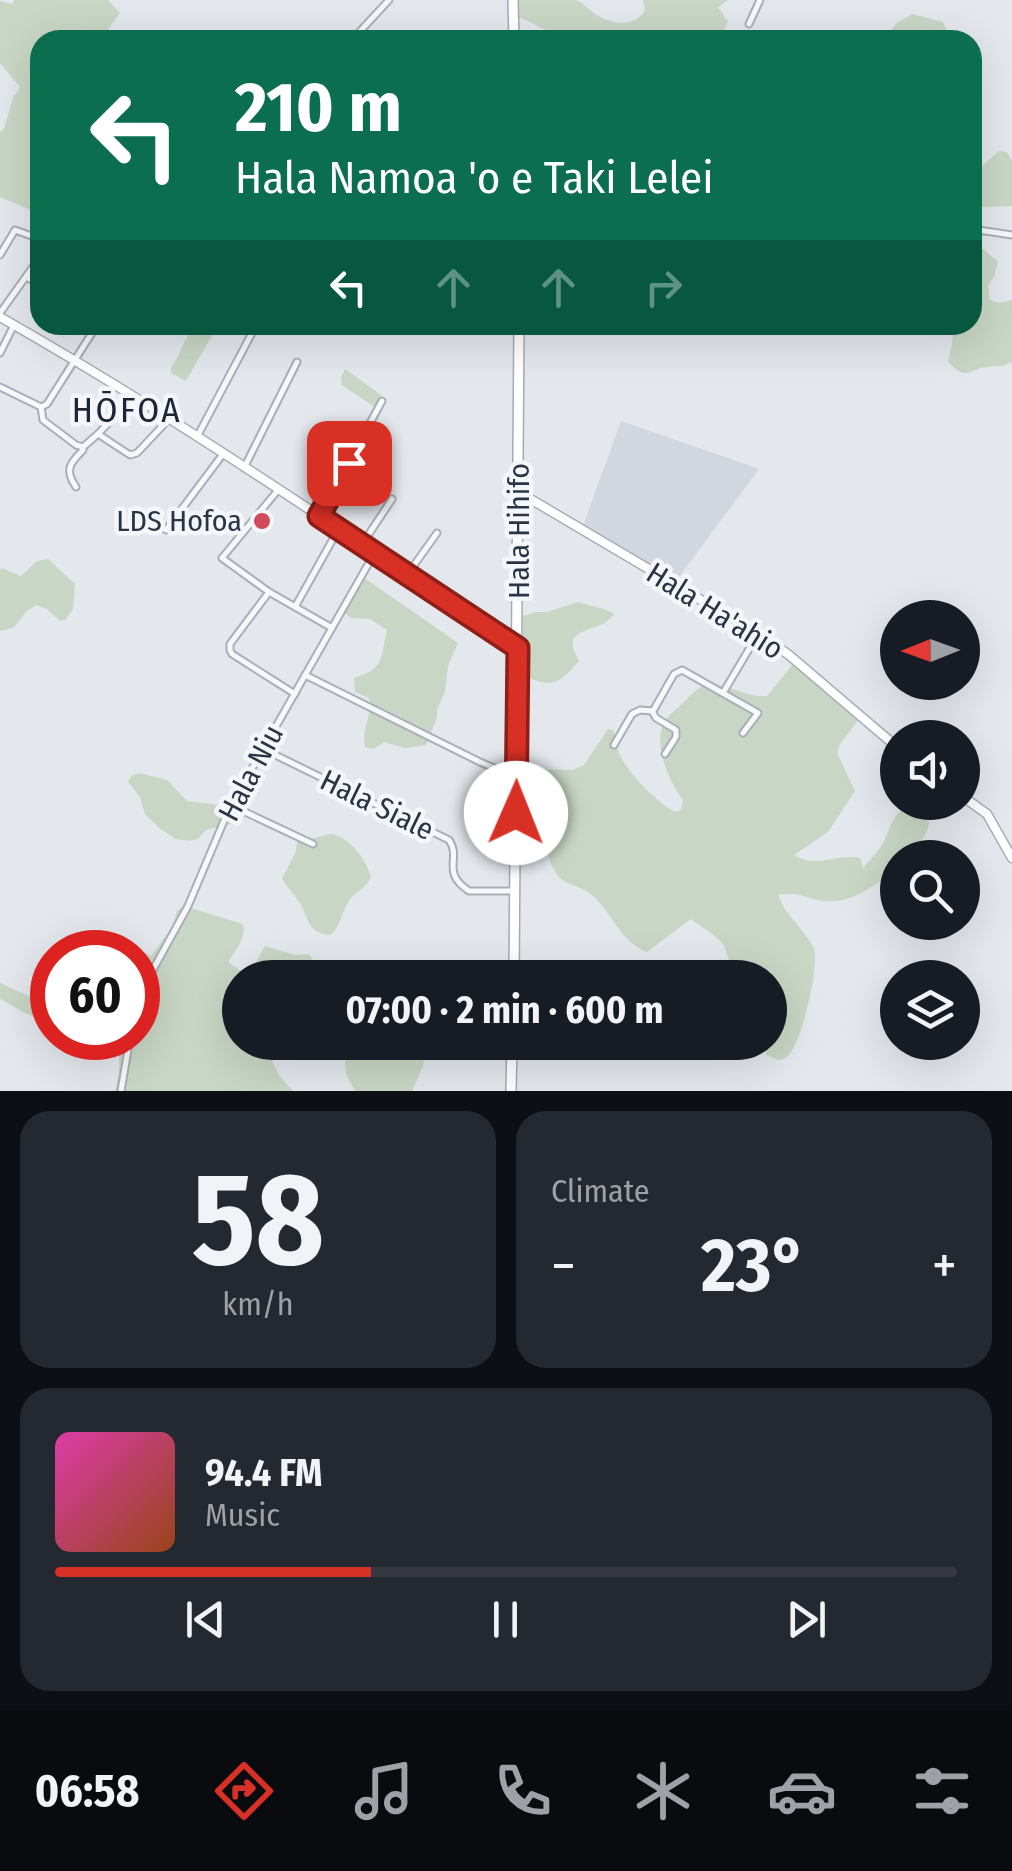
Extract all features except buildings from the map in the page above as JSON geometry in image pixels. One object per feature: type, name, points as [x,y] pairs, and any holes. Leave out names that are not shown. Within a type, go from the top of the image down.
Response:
[{"type":"main road","points":[[514,0],[514,30]]},
{"type":"main road","name":"Hala Hihifo","points":[[514,960],[519,335]]},
{"type":"main road","points":[[511,1091],[512,1060]]},
{"type":"street","points":[[361,30],[389,0]]},
{"type":"street","points":[[749,24],[760,0]]},
{"type":"street","points":[[0,255],[15,230],[30,235]]},
{"type":"street","points":[[982,230],[1012,235]]},
{"type":"street","points":[[30,271],[0,315],[30,334]]},
{"type":"street","points":[[26,277],[30,279]]},
{"type":"street","points":[[0,354],[14,325]]},
{"type":"street","points":[[32,335],[224,454],[518,648]]},
{"type":"street","points":[[41,407],[47,404],[91,335]]},
{"type":"street","points":[[197,437],[250,335]]},
{"type":"street","points":[[244,468],[297,362]]},
{"type":"street","points":[[0,387],[41,407]]},
{"type":"street","points":[[76,487],[68,470],[70,462],[133,396]]},
{"type":"street","points":[[319,516],[382,401]]},
{"type":"street","points":[[41,407],[43,420],[83,446]]},
{"type":"street","points":[[98,434],[130,455],[137,453],[169,419]]},
{"type":"street","points":[[166,530],[224,454]]},
{"type":"street","points":[[278,490],[222,558],[269,592],[332,628]]},
{"type":"street","name":"Hala Ha'ahio","points":[[519,497],[526,497],[758,634],[880,733]]},
{"type":"street","points":[[362,545],[392,500]]},
{"type":"street","points":[[295,607],[338,530]]},
{"type":"street","points":[[407,575],[438,533]]},
{"type":"street","name":"Hala Niu","points":[[160,957],[188,906],[233,802],[374,554]]},
{"type":"street","points":[[269,592],[230,644],[230,650],[294,694]]},
{"type":"street","points":[[723,693],[758,634]]},
{"type":"street","points":[[652,711],[674,674],[682,670],[758,713],[743,733]]},
{"type":"street","points":[[305,675],[480,762],[517,774]]},
{"type":"street","points":[[614,745],[632,714],[652,711]]},
{"type":"street","points":[[652,711],[656,718],[676,730],[665,754]]},
{"type":"street","name":"Hala Siale","points":[[263,749],[449,840],[454,845],[453,872],[464,889],[516,891]]},
{"type":"street","points":[[233,802],[243,811],[313,844]]},
{"type":"street","points":[[980,809],[987,814],[1012,858]]},
{"type":"street","points":[[122,1091],[127,1060]]},
{"type":"shaded area","points":[[621,421],[759,469],[676,581],[583,526]]},
{"type":"green space","points":[[14,0],[108,0],[120,13],[109,30],[30,30],[30,210],[0,197],[0,132],[20,87],[0,63],[0,1],[12,4]]},
{"type":"green space","points":[[519,0],[576,0],[602,18],[622,23],[645,11],[643,0],[728,0],[718,7],[728,22],[724,30],[546,30],[519,17]]},
{"type":"green space","points":[[912,14],[943,22],[947,30],[891,30]]},
{"type":"green space","points":[[999,151],[1007,152],[1012,161],[1012,206],[983,207],[982,168]]},
{"type":"green space","points":[[982,248],[998,262],[988,286],[990,300],[1012,300],[1012,362],[964,373],[948,362],[952,335],[982,335]]},
{"type":"green space","points":[[212,335],[186,381],[171,373],[171,367],[186,338]]},
{"type":"green space","points":[[345,369],[381,395],[376,408],[342,385]]},
{"type":"green space","points":[[48,559],[75,584],[73,609],[60,621],[36,605],[13,628],[0,631],[0,570],[21,576],[37,561]]},
{"type":"green space","points":[[363,577],[458,643],[426,745],[405,748],[384,742],[374,749],[365,747],[369,698],[355,692],[354,678],[376,666],[387,630],[370,619],[346,614]]},
{"type":"green space","points":[[578,602],[614,614],[573,639],[579,661],[566,675],[548,683],[523,675],[523,616]]},
{"type":"green space","points":[[793,664],[859,719],[837,753],[855,791],[828,832],[794,855],[810,861],[860,858],[863,869],[880,848],[880,882],[854,896],[825,901],[778,895],[810,942],[815,958],[803,1022],[787,1057],[787,960],[728,960],[720,941],[691,919],[647,952],[637,947],[592,895],[558,876],[548,848],[550,812],[522,808],[523,765],[572,770],[584,765],[608,729],[613,730],[619,753],[636,779],[667,807],[675,812],[681,810],[683,800],[668,774],[660,743],[665,721],[704,686],[767,696]]},
{"type":"green space","points":[[139,773],[167,780],[187,801],[233,807],[235,823],[206,830],[198,839],[176,839],[145,814],[140,797],[128,782]]},
{"type":"green space","points":[[893,820],[929,820],[921,840],[884,840]]},
{"type":"green space","points":[[331,834],[356,850],[371,877],[349,901],[330,935],[311,926],[282,878],[298,839]]},
{"type":"green space","points":[[184,906],[243,924],[242,939],[229,960],[222,960],[222,1060],[272,1060],[293,1091],[115,1091],[119,1060],[160,1060],[160,944],[177,911]]},
{"type":"green space","points":[[265,946],[295,955],[309,954],[313,960],[257,960]]},
{"type":"green space","points":[[0,983],[30,997],[30,1015],[23,1012],[0,999]]},
{"type":"green space","points":[[346,1060],[424,1060],[412,1091],[356,1091],[345,1068]]},
{"type":"place","name":"LDS Hofoa","points":[[262,521]]},
{"type":"district","name":"HŌFOA","points":[[127,410]]},
{"type":"route","points":[[349,463],[319,516],[518,648],[516,813]]}]
